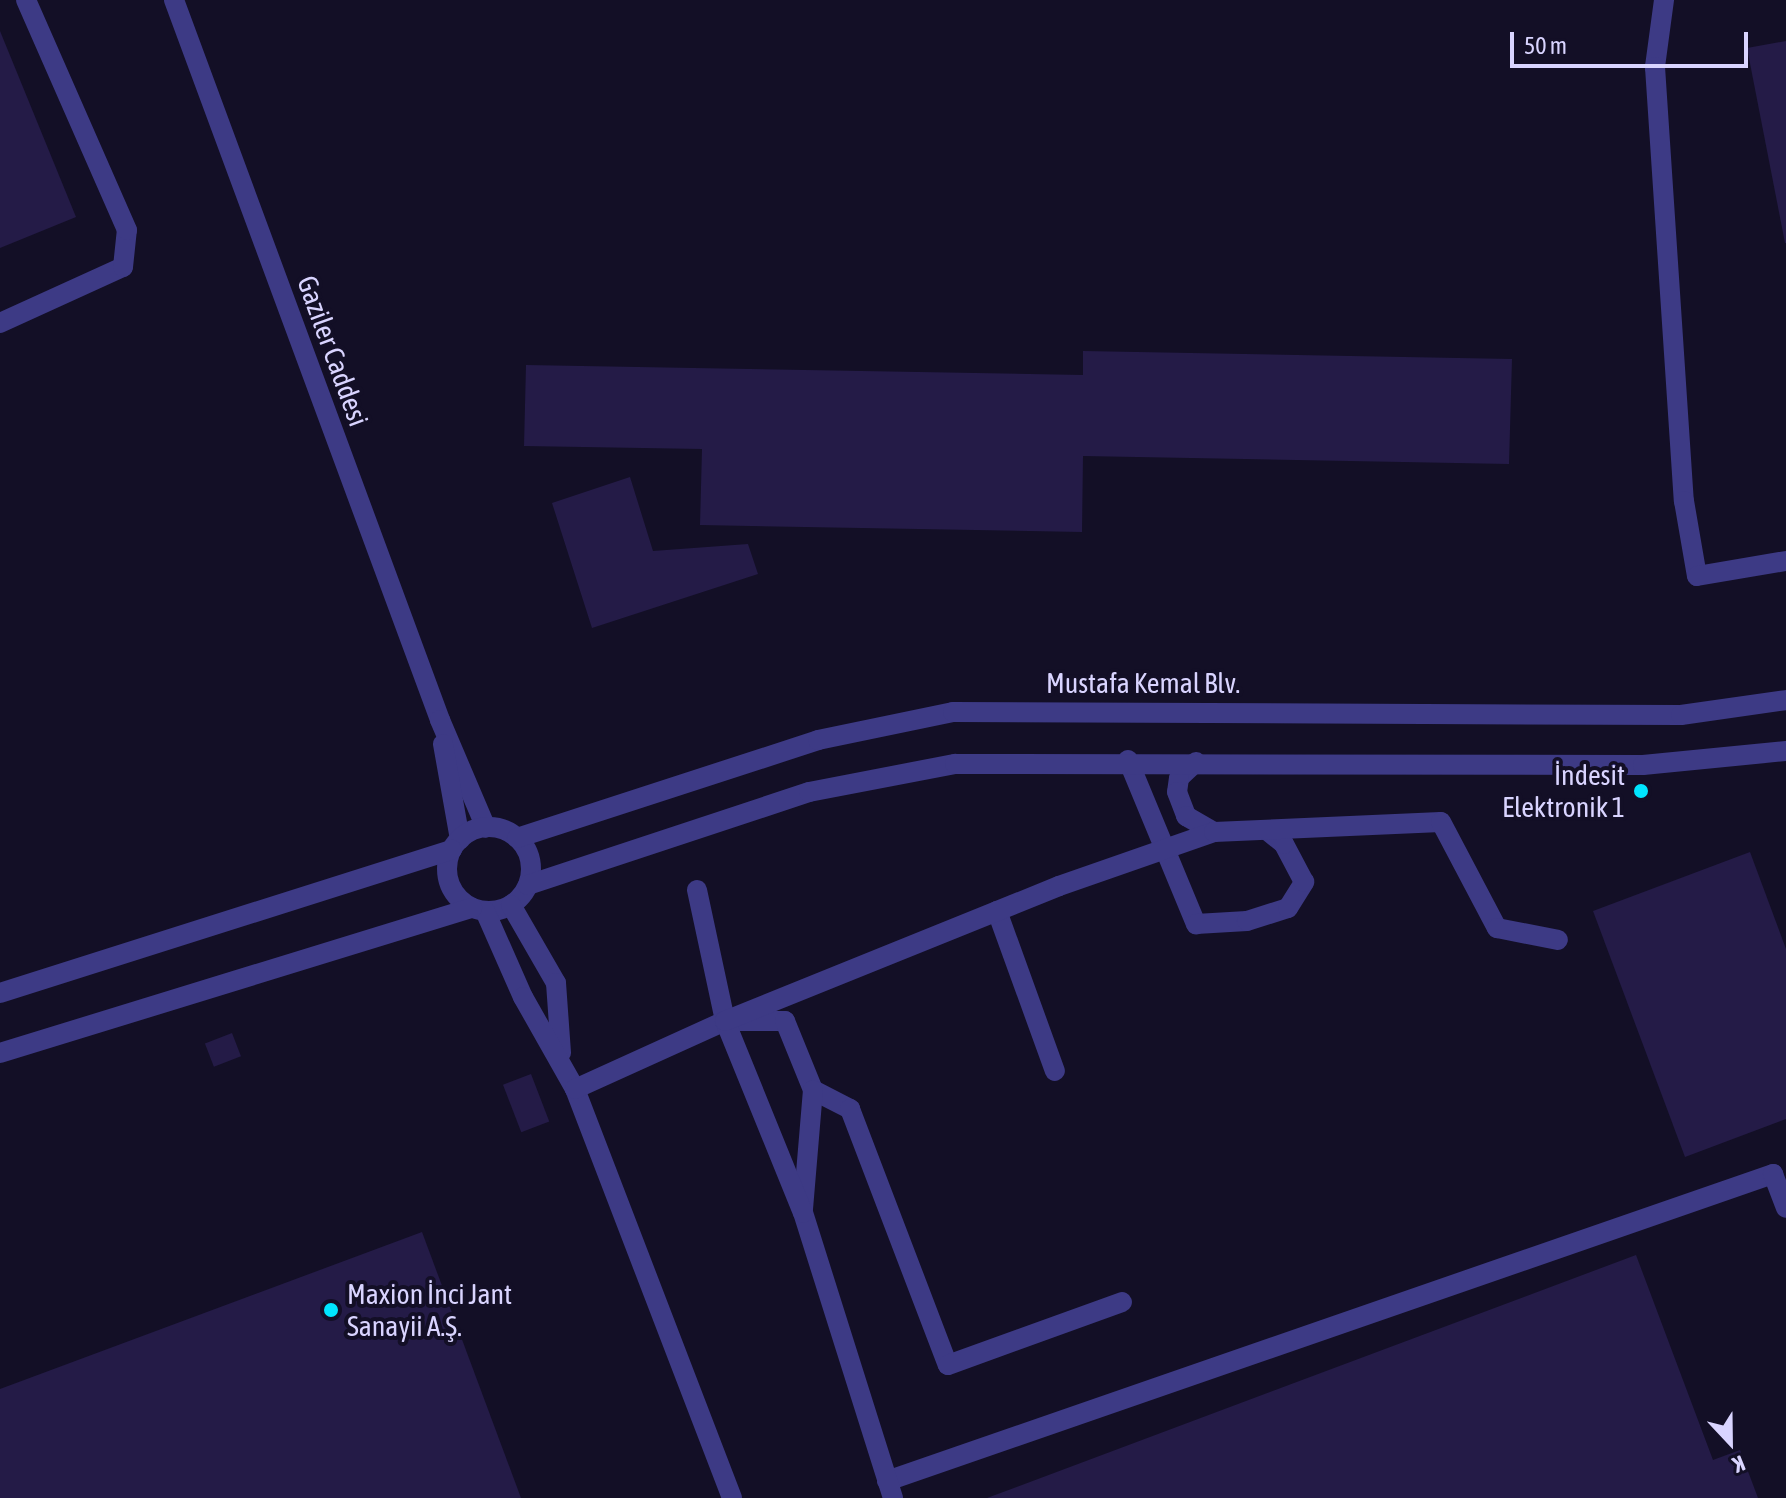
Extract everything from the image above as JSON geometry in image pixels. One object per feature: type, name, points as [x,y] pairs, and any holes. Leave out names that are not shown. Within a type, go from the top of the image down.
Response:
[{"type":"street","points":[[0,323],[123,267],[127,230],[26,0]]},
{"type":"street","name":"Gaziler Caddesi","points":[[174,0],[440,720]]},
{"type":"street","points":[[1664,0],[1655,67],[1684,501],[1697,576],[1786,561]]},
{"type":"street","name":"Mustafa Kemal Blv.","points":[[517,838],[818,740],[953,712],[1681,715],[1786,700]]},
{"type":"street","points":[[440,720],[486,828]]},
{"type":"street","points":[[440,720],[456,845],[448,864],[452,890],[479,910],[523,997],[561,1057],[732,1498]]},
{"type":"street","points":[[0,1053],[479,910],[511,905],[528,885],[809,792],[955,764],[1128,760],[1643,765],[1786,751]]},
{"type":"street","points":[[1128,760],[1196,924],[1247,921],[1288,908],[1304,882],[1284,844],[1267,830]]},
{"type":"street","points":[[1196,762],[1179,778],[1177,792],[1186,816],[1214,832]]},
{"type":"street","points":[[575,1089],[725,1021],[997,911],[1214,832],[1441,822],[1497,928],[1558,940]]},
{"type":"street","points":[[0,993],[456,845],[486,828],[517,838],[529,857],[528,885]]},
{"type":"street","points":[[697,890],[725,1021],[803,1213],[890,1490],[1773,1174],[1786,1208]]},
{"type":"street","points":[[511,905],[556,983],[561,1057]]},
{"type":"street","points":[[997,911],[1055,1071]]},
{"type":"street","points":[[725,1021],[785,1021],[813,1090],[803,1213]]},
{"type":"street","points":[[813,1090],[850,1109],[948,1365],[1122,1302]]},
{"type":"building","points":[[0,31],[76,217],[0,248]]},
{"type":"building","points":[[1786,41],[1786,243],[1785,243],[1747,48]]},
{"type":"building","points":[[1083,351],[1512,359],[1509,464],[1083,456],[1082,532],[700,525],[702,449],[524,446],[526,365],[1083,375]]},
{"type":"building","points":[[630,477],[653,551],[748,544],[758,574],[592,628],[552,503]]},
{"type":"building","points":[[1750,852],[1786,949],[1786,1119],[1685,1157],[1593,911]]},
{"type":"building","points":[[232,1033],[241,1056],[214,1067],[205,1043]]},
{"type":"building","points":[[531,1074],[549,1122],[521,1132],[503,1085]]},
{"type":"building","name":"Maxion İnci Jant Sanayii A.Ş.","points":[[422,1232],[521,1498],[0,1498],[0,1389]]},
{"type":"building","points":[[1636,1255],[1713,1460],[1740,1450],[1758,1498],[987,1498]]},
{"type":"place","name":"İndesit Elektronik 1","points":[[1641,791]]},
{"type":"place","name":"Maxion İnci Jant Sanayii A.Ş.","points":[[331,1310]]}]
